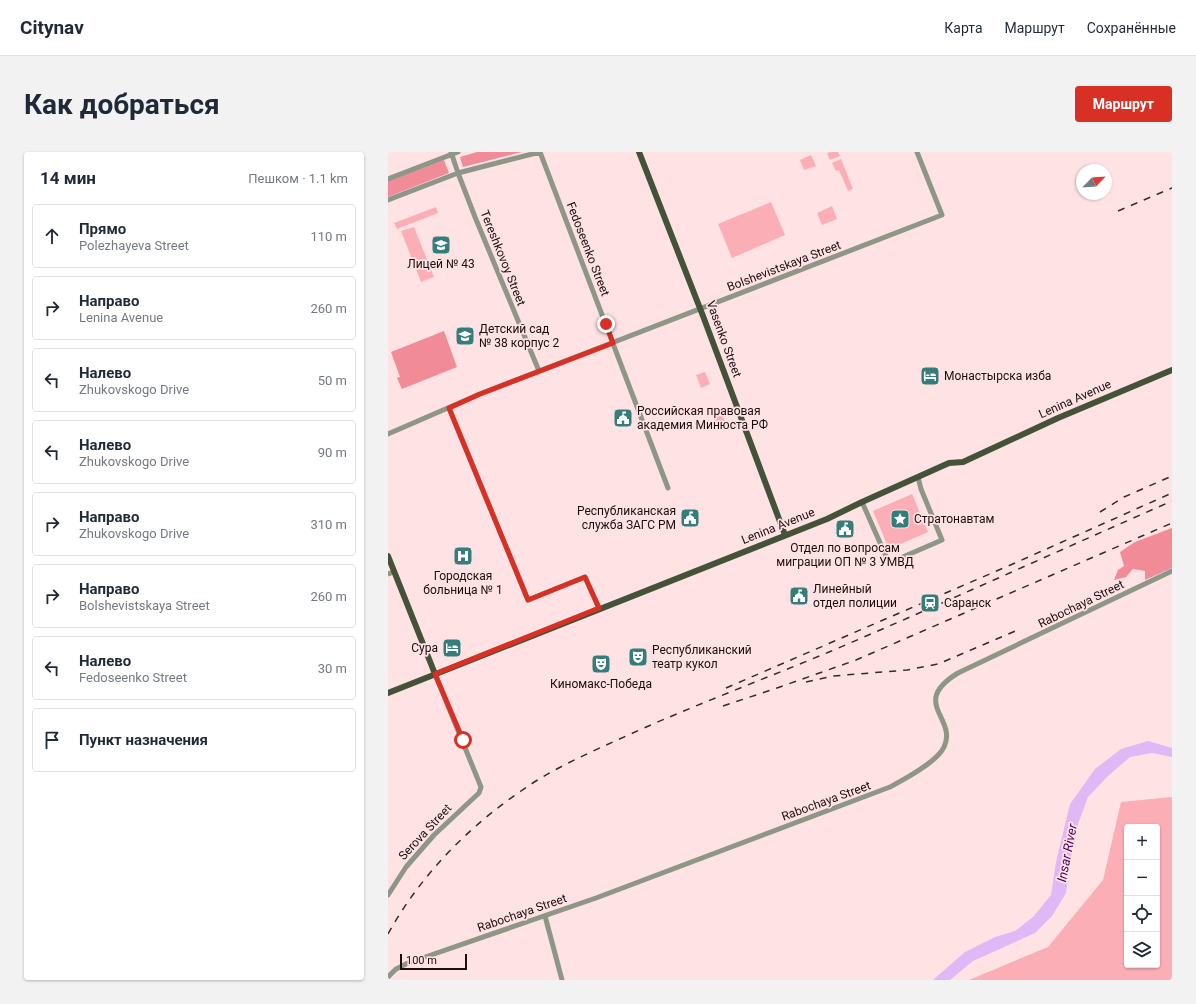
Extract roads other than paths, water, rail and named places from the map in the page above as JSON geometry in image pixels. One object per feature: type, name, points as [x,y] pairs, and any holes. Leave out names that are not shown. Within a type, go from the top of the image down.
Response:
[{"type":"main road","name":"Vasenko Street","points":[[639,152],[701,308],[785,535]]},
{"type":"main road","name":"Lenina Avenue","points":[[388,693],[599,608],[827,519],[949,463],[963,462],[1058,418],[1172,370]]},
{"type":"main road","points":[[388,556],[391,573],[435,674]]},
{"type":"street","points":[[388,179],[451,153],[458,152]]},
{"type":"street","points":[[388,200],[458,173],[540,152]]},
{"type":"street","name":"Fedoseenko Street","points":[[540,152],[668,488]]},
{"type":"street","name":"Bolshevistskaya Street","points":[[388,434],[539,371],[942,215],[917,152]]},
{"type":"street","name":"Tereshkovoy Street","points":[[451,153],[500,279],[539,371]]},
{"type":"street","points":[[449,408],[528,600],[585,577],[599,608]]},
{"type":"street","points":[[862,502],[889,563],[942,540],[921,489],[918,477]]},
{"type":"street","name":"Rabochaya Street","points":[[388,977],[396,969],[402,966],[545,916],[878,792],[906,779],[942,752],[947,737],[946,730],[935,702],[937,694],[943,684],[958,673],[1172,571]]},
{"type":"street","name":"Serova Street","points":[[388,895],[406,867],[434,835],[479,793],[481,787],[435,674]]},
{"type":"street","points":[[545,916],[562,980]]},
{"type":"water","name":"Insar River","points":[[1148,741],[1172,748],[1172,757],[1152,753],[1130,757],[1108,776],[1088,797],[1078,824],[1071,857],[1066,893],[1052,916],[1035,933],[973,961],[950,980],[933,980],[965,952],[995,937],[1015,931],[1033,917],[1051,895],[1056,862],[1070,804],[1095,769],[1121,749]]},
{"type":"railway","points":[[1118,211],[1172,188]]},
{"type":"railway","points":[[1100,512],[1124,497],[1172,476]]},
{"type":"railway","points":[[726,688],[1015,563],[1172,493]]},
{"type":"railway","points":[[388,934],[415,892],[446,855],[464,837],[501,805],[554,770],[640,730],[829,652],[1172,501]]},
{"type":"railway","points":[[723,706],[856,660],[1172,523]]},
{"type":"railway","points":[[806,682],[833,676],[907,670],[938,664],[1020,629]]},
{"type":"place","name":"Лицей № 43","points":[[441,245]]},
{"type":"place","name":"Детский сад № 38 корпус 2","points":[[465,336]]},
{"type":"place","name":"Монастырска изба","points":[[930,376]]},
{"type":"place","name":"Российская правовая академия Минюста РФ","points":[[623,418]]},
{"type":"place","name":"Республиканская служба ЗАГС РМ","points":[[690,518]]},
{"type":"place","name":"Стратонавтам","points":[[900,519]]},
{"type":"place","name":"Отдел по вопросам миграции ОП № 3 УМВД","points":[[845,529]]},
{"type":"place","name":"Городская больница № 1","points":[[463,556]]},
{"type":"place","name":"Линейный отдел полиции","points":[[799,596]]},
{"type":"place","name":"Саранск","points":[[930,603]]},
{"type":"place","name":"Сура","points":[[452,648]]},
{"type":"place","name":"Республиканский театр кукол","points":[[638,657]]},
{"type":"place","name":"Киномакс-Победа","points":[[601,664]]}]
